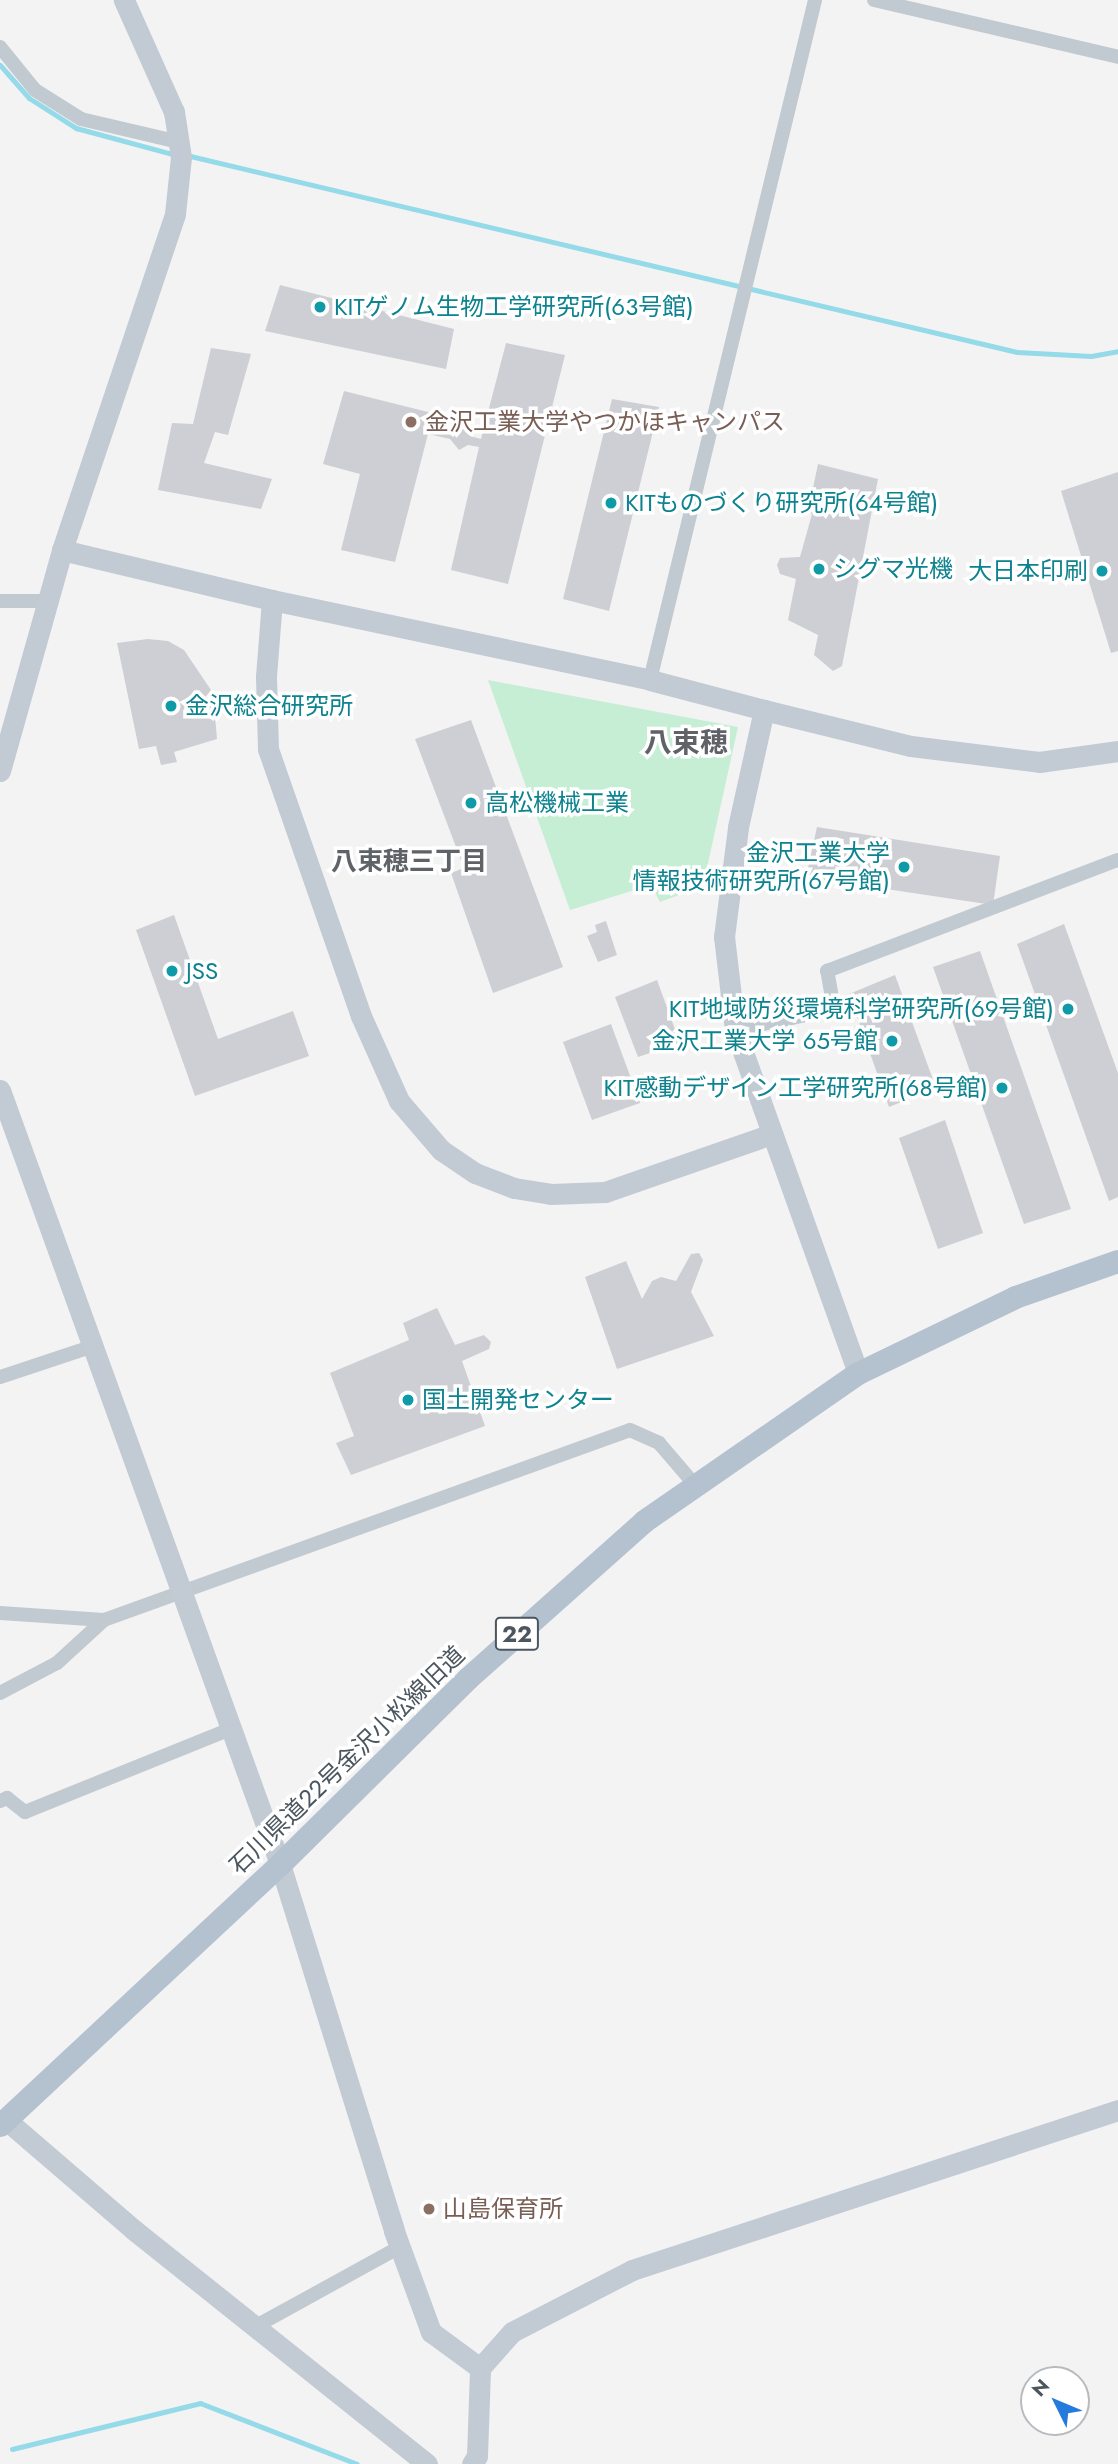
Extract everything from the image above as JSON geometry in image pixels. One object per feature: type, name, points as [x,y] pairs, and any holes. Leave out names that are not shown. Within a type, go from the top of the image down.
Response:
[{"type":"main road","name":"石川県道22号金沢小松線旧道","points":[[2,2120],[280,1864],[468,1678],[644,1521],[858,1373],[1015,1297],[1118,1261]]},
{"type":"street","points":[[2,758],[62,550],[175,214],[179,146],[162,77],[124,0]]},
{"type":"street","points":[[650,680],[742,301],[751,275],[815,0]]},
{"type":"street","points":[[874,0],[1118,57]]},
{"type":"street","points":[[0,47],[35,90],[81,119],[179,146]]},
{"type":"street","points":[[62,550],[272,600],[650,680],[911,746],[1039,762],[1118,751]]},
{"type":"street","points":[[272,600],[266,677],[268,749],[361,1016],[399,1101],[441,1150],[475,1173],[514,1188],[550,1194],[605,1192],[769,1135]]},
{"type":"street","points":[[0,601],[48,601]]},
{"type":"street","points":[[764,710],[738,827],[724,937],[735,1030],[769,1135],[858,1373]]},
{"type":"street","points":[[735,1030],[834,1009],[827,971],[1118,860]]},
{"type":"street","points":[[0,1090],[10,1145],[94,1346],[228,1730],[280,1864],[400,2247],[431,2332],[480,2368]]},
{"type":"street","points":[[0,1377],[94,1346]]},
{"type":"street","points":[[0,1613],[104,1620],[181,1595],[629,1430],[659,1443],[695,1485]]},
{"type":"street","points":[[0,1693],[57,1663],[104,1620]]},
{"type":"street","points":[[3,1795],[24,1812],[228,1730]]},
{"type":"street","points":[[472,2464],[477,2456],[480,2368],[512,2332],[632,2270],[1118,2110]]},
{"type":"street","points":[[2,2120],[134,2230],[258,2325],[427,2464]]},
{"type":"street","points":[[258,2325],[400,2247]]},
{"type":"green space","points":[[488,680],[738,727],[703,886],[660,902],[651,885],[570,910]]},
{"type":"building","name":"KITゲノム生物工学研究所(63号館)","points":[[280,285],[454,329],[446,369],[265,331]]},
{"type":"building","points":[[506,343],[565,355],[508,584],[451,570],[479,447],[468,445],[459,450],[450,439],[428,434],[395,562],[341,550],[360,474],[323,464],[344,391],[432,413],[429,427],[451,432],[463,427],[470,436],[481,439]]},
{"type":"building","points":[[211,348],[251,354],[228,435],[215,432],[204,463],[272,479],[261,509],[158,490],[172,423],[193,424]]},
{"type":"building","name":"KITものづくり研究所(64号館)","points":[[612,399],[659,407],[609,611],[563,599]]},
{"type":"building","name":"シグマ光機","points":[[818,464],[878,479],[842,666],[833,671],[814,655],[818,635],[788,620],[796,579],[780,574],[777,565],[780,558],[800,557],[812,514],[808,512]]},
{"type":"building","name":"大日本印刷","points":[[1118,472],[1118,651],[1111,653],[1061,491]]},
{"type":"building","name":"金沢総合研究所","points":[[148,639],[168,641],[184,650],[213,693],[217,739],[174,752],[177,762],[161,765],[156,746],[139,749],[117,643]]},
{"type":"building","name":"高松機械工業","points":[[471,720],[563,967],[493,993],[451,873],[464,868],[415,739]]},
{"type":"building","name":"金沢工業大学 情報技術研究所(67号館)","points":[[817,827],[1000,856],[993,905],[806,877]]},
{"type":"building","name":"JSS","points":[[174,915],[218,1039],[293,1011],[309,1056],[195,1096],[136,930]]},
{"type":"building","points":[[606,921],[617,955],[598,962],[587,936],[597,932],[595,925]]},
{"type":"building","name":"KIT地域防災環境科学研究所(69号館)","points":[[1064,924],[1118,1073],[1118,1197],[1109,1201],[1017,944]]},
{"type":"building","name":"KIT感動デザイン工学研究所(68号館)","points":[[980,951],[1071,1209],[1024,1224],[933,967]]},
{"type":"building","name":"金沢工業大学 65号館","points":[[895,975],[936,1088],[889,1107],[849,994]]},
{"type":"building","points":[[657,980],[680,1043],[638,1057],[615,997]]},
{"type":"building","points":[[611,1024],[640,1103],[592,1120],[563,1042]]},
{"type":"building","points":[[945,1120],[983,1233],[938,1249],[899,1138]]},
{"type":"building","name":"国土開発センター","points":[[699,1253],[703,1260],[691,1292],[714,1336],[617,1369],[585,1277],[626,1261],[642,1299],[652,1281],[661,1277],[676,1281],[691,1254]]},
{"type":"building","name":"国土開発センター","points":[[437,1308],[455,1345],[484,1335],[491,1342],[489,1349],[462,1361],[485,1426],[351,1475],[336,1443],[354,1436],[330,1373],[409,1340],[403,1323]]},
{"type":"waterway","points":[[0,65],[29,98],[76,128],[176,155]]},
{"type":"waterway","points":[[186,155],[1017,352],[1091,356],[1118,351]]},
{"type":"waterway","points":[[12,2449],[200,2403],[357,2464]]},
{"type":"place","name":"KITゲノム生物工学研究所(63号館)","points":[[320,307]]},
{"type":"place","name":"金沢工業大学やつかほキャンパス","points":[[411,422]]},
{"type":"place","name":"KITものづくり研究所(64号館)","points":[[611,503]]},
{"type":"place","name":"シグマ光機","points":[[819,569]]},
{"type":"place","name":"大日本印刷","points":[[1102,571]]},
{"type":"place","name":"金沢総合研究所","points":[[171,706]]},
{"type":"place","name":"高松機械工業","points":[[471,803]]},
{"type":"place","name":"金沢工業大学 情報技術研究所(67号館)","points":[[904,867]]},
{"type":"place","name":"JSS","points":[[172,971]]},
{"type":"place","name":"KIT地域防災環境科学研究所(69号館)","points":[[1068,1009]]},
{"type":"place","name":"金沢工業大学 65号館","points":[[892,1041]]},
{"type":"place","name":"KIT感動デザイン工学研究所(68号館)","points":[[1002,1088]]},
{"type":"place","name":"国土開発センター","points":[[408,1400]]},
{"type":"place","name":"山島保育所","points":[[429,2209]]},
{"type":"district","name":"八束穂","points":[[686,743]]},
{"type":"district","name":"八束穂三丁目","points":[[409,862]]}]
